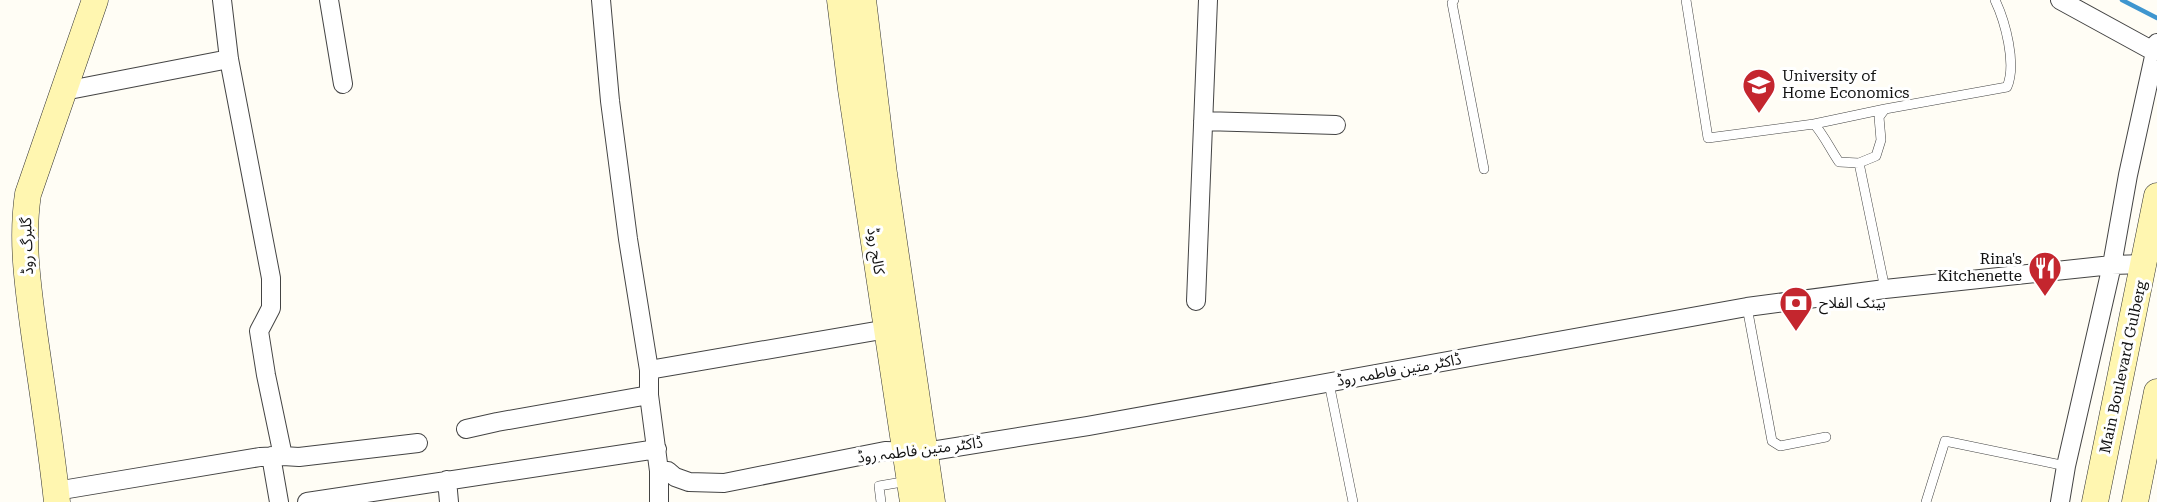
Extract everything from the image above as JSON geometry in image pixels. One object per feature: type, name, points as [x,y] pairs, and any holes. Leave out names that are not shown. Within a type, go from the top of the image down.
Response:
[{"type":"main road","name":"گلبرگ روڈ","points":[[56,497],[29,295],[24,216],[28,194],[95,0]]},
{"type":"main road","name":"کالج روڈ","points":[[840,0],[850,89],[897,327],[916,453],[932,502]]},
{"type":"main road","name":"کالج روڈ","points":[[863,0],[884,174],[897,327]]},
{"type":"main road","name":"Main Boulevard Gulberg","points":[[2095,502],[2157,196]]},
{"type":"main road","points":[[2135,502],[2157,392]]},
{"type":"main road","name":"کالج روڈ","points":[[911,492],[916,453]]},
{"type":"street","points":[[222,0],[230,59],[271,278],[271,308],[259,331],[277,475]]},
{"type":"street","points":[[329,0],[343,84]]},
{"type":"street","points":[[601,0],[610,101],[649,370],[649,395],[659,471],[659,502]]},
{"type":"street","points":[[1196,301],[1208,0]]},
{"type":"street","points":[[2060,0],[2156,47],[2128,176],[2112,265],[2066,466],[2060,502]]},
{"type":"street","points":[[64,91],[230,59]]},
{"type":"street","points":[[1203,120],[1336,125]]},
{"type":"street","name":"ڈاکٹر متین فاطمہ روڈ","points":[[659,471],[668,471],[675,477],[689,482],[724,483],[885,451],[916,453],[1100,424],[1747,308],[1885,289],[2112,265],[2145,264]]},
{"type":"street","points":[[649,370],[897,327]]},
{"type":"street","points":[[466,429],[649,395]]},
{"type":"street","points":[[277,475],[299,458],[418,443]]},
{"type":"street","points":[[307,502],[656,444]]},
{"type":"street","points":[[56,497],[260,457],[277,475]]},
{"type":"street","points":[[447,480],[449,502]]},
{"type":"lane","points":[[1454,0],[1452,3],[1484,169]]},
{"type":"lane","points":[[1686,0],[1708,138],[1814,124],[2007,87],[2011,78],[2011,59],[2001,13],[1995,0]]},
{"type":"lane","points":[[1814,124],[1839,162],[1859,163],[1876,156],[1881,140],[1879,117],[1885,109]]},
{"type":"lane","points":[[1859,163],[1885,289]]},
{"type":"lane","points":[[1747,308],[1772,441],[1780,446],[1826,437]]},
{"type":"lane","points":[[1329,383],[1353,502]]},
{"type":"lane","points":[[1926,502],[1945,441],[2066,466]]},
{"type":"lane","points":[[881,502],[879,486],[911,492]]},
{"type":"waterway","points":[[2122,0],[2157,18]]},
{"type":"place","name":"University of Home Economics","points":[[1759,114]]},
{"type":"place","name":"Rina's Kitchenette","points":[[2045,297]]},
{"type":"place","name":"بینک الفلاح","points":[[1796,332]]}]
